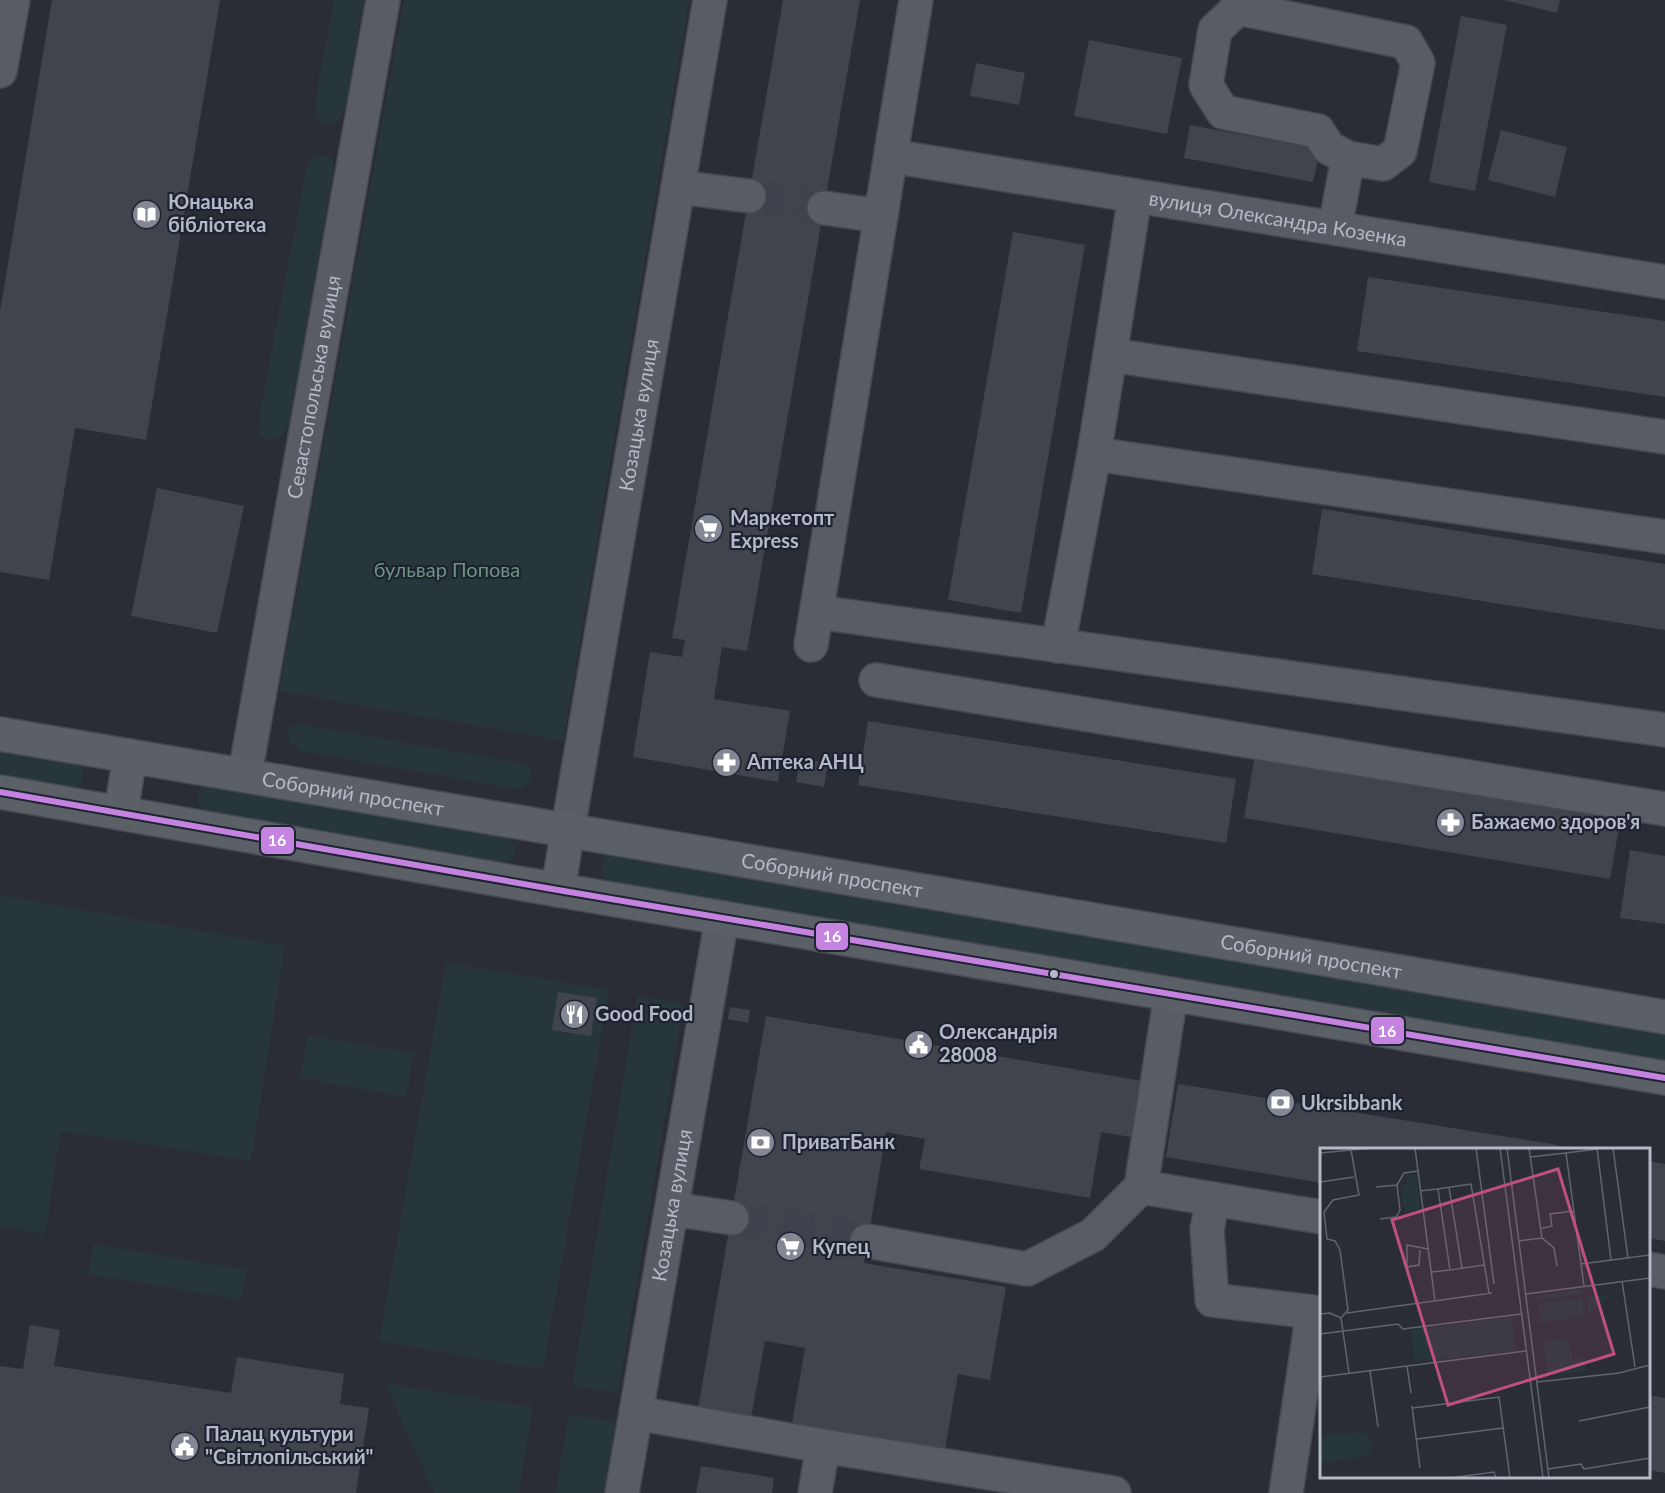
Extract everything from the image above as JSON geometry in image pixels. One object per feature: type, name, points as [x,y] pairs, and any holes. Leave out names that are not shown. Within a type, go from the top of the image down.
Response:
[{"type":"main road","name":"Соборний проспект","points":[[0,734],[1665,1017]]},
{"type":"main road","points":[[120,812],[130,756]]},
{"type":"main road","points":[[0,792],[558,890],[1665,1078]]},
{"type":"main road","points":[[558,890],[568,829]]},
{"type":"street","points":[[0,71],[13,0]]},
{"type":"street","name":"Севастопольська вулиця","points":[[246,774],[383,0]]},
{"type":"street","name":"Козацька вулиця","points":[[568,829],[710,0]]},
{"type":"street","points":[[811,645],[916,0]]},
{"type":"street","points":[[1238,8],[1406,42],[1418,63],[1400,151],[1383,164],[1348,158],[1329,148],[1318,131],[1223,112],[1206,85],[1215,30],[1238,8]]},
{"type":"street","name":"вулиця Олександра Козенка","points":[[891,156],[1665,282]]},
{"type":"street","points":[[1335,228],[1348,158]]},
{"type":"street","points":[[678,187],[749,196]]},
{"type":"street","points":[[1058,646],[1094,454],[1135,195]]},
{"type":"street","points":[[824,208],[881,216]]},
{"type":"street","points":[[1110,355],[1665,437]]},
{"type":"street","points":[[1094,454],[1665,537]]},
{"type":"street","points":[[817,612],[1665,730]]},
{"type":"street","points":[[876,680],[1665,809]]},
{"type":"street","name":"Козацька вулиця","points":[[622,1493],[722,918]]},
{"type":"street","points":[[867,1241],[1027,1269],[1093,1235],[1141,1187],[1171,994]]},
{"type":"street","points":[[1141,1187],[1320,1217]]},
{"type":"street","points":[[1213,1200],[1207,1229],[1212,1300],[1313,1312],[1286,1493]]},
{"type":"street","points":[[672,1209],[732,1218]]},
{"type":"street","points":[[1650,1269],[1665,1272]]},
{"type":"street","points":[[636,1413],[1114,1493]]},
{"type":"street","points":[[815,1493],[823,1446]]},
{"type":"green space","points":[[334,0],[364,0],[346,105],[338,120],[326,124],[316,117],[316,95]]},
{"type":"green space","name":"бульвар Попова","points":[[404,0],[689,0],[563,741],[279,691]]},
{"type":"green space","points":[[317,155],[330,156],[334,166],[290,423],[281,437],[270,441],[259,434],[260,412],[307,164]]},
{"type":"green space","points":[[300,724],[525,764],[531,769],[532,776],[526,785],[516,789],[300,751],[292,745],[287,734],[292,726]]},
{"type":"green space","points":[[0,747],[75,759],[84,771],[81,783],[70,789],[0,777]]},
{"type":"green space","points":[[213,780],[506,834],[516,846],[514,856],[500,864],[207,812],[197,802],[200,787]]},
{"type":"green space","points":[[616,846],[1665,1030],[1665,1061],[609,884],[601,870],[605,854]]},
{"type":"green space","points":[[0,895],[285,946],[251,1161],[61,1131],[45,1234],[0,1227]]},
{"type":"green space","points":[[446,962],[609,990],[543,1370],[379,1341]]},
{"type":"green space","points":[[637,996],[684,1004],[618,1393],[572,1385]]},
{"type":"green space","points":[[308,1035],[414,1053],[406,1097],[300,1078]]},
{"type":"green space","points":[[93,1244],[247,1270],[242,1300],[88,1274]]},
{"type":"green space","points":[[385,1383],[533,1407],[519,1493],[434,1493]]},
{"type":"green space","points":[[569,1414],[616,1422],[604,1493],[555,1493]]},
{"type":"building","points":[[52,0],[220,0],[146,440],[75,428],[49,580],[0,572],[0,311]]},
{"type":"building","points":[[783,0],[860,0],[747,651],[722,647],[714,699],[790,711],[778,782],[633,757],[650,652],[682,657],[685,640],[672,638]]},
{"type":"building","points":[[1504,0],[1560,0],[1557,13]]},
{"type":"building","points":[[1461,16],[1507,25],[1475,191],[1429,182]]},
{"type":"building","points":[[1089,40],[1182,58],[1167,134],[1074,116]]},
{"type":"building","points":[[976,63],[1025,73],[1019,105],[970,96]]},
{"type":"building","points":[[1190,125],[1320,149],[1313,182],[1184,158]]},
{"type":"building","points":[[1501,130],[1567,147],[1555,197],[1488,180]]},
{"type":"building","points":[[1013,232],[1085,245],[1021,613],[948,600]]},
{"type":"building","points":[[1368,277],[1665,321],[1665,397],[1357,351]]},
{"type":"building","points":[[157,488],[244,506],[217,633],[131,616]]},
{"type":"building","points":[[1322,509],[1665,564],[1665,630],[1312,574]]},
{"type":"building","points":[[868,721],[1236,779],[1226,843],[858,785]]},
{"type":"building","points":[[1255,755],[1621,816],[1610,879],[1244,818]]},
{"type":"building","points":[[800,758],[828,763],[824,787],[796,782]]},
{"type":"building","points":[[1630,850],[1665,856],[1665,924],[1620,918]]},
{"type":"building","name":"Good Food","points":[[558,992],[597,998],[591,1036],[552,1030]]},
{"type":"building","points":[[730,1007],[750,1010],[748,1023],[728,1019]]},
{"type":"building","points":[[766,1016],[1142,1081],[1131,1137],[1101,1132],[1090,1198],[919,1169],[925,1139],[886,1132],[864,1263],[1006,1287],[990,1380],[958,1374],[945,1450],[792,1424],[805,1348],[765,1341],[751,1418],[698,1409]]},
{"type":"building","points":[[1178,1084],[1567,1148],[1320,1148],[1320,1183],[1166,1157]]},
{"type":"building","points":[[1650,1161],[1665,1164],[1665,1241],[1650,1238]]},
{"type":"building","points":[[30,1325],[60,1330],[54,1366],[231,1393],[237,1357],[344,1374],[340,1404],[369,1408],[356,1493],[0,1493],[0,1366],[23,1369]]},
{"type":"building","points":[[1650,1395],[1665,1398],[1665,1473],[1650,1470]]},
{"type":"building","points":[[701,1466],[774,1478],[772,1493],[696,1493]]},
{"type":"tunnel","points":[[749,196],[824,208]]},
{"type":"tunnel","points":[[732,1218],[867,1241]]},
{"type":"transit line","name":"16","points":[[0,792],[558,890],[1665,1078]]},
{"type":"place","name":"Юнацька бібліотека","points":[[147,214]]},
{"type":"place","name":"Маркетопт Express","points":[[709,529]]},
{"type":"place","name":"Аптека АНЦ","points":[[726,762]]},
{"type":"place","name":"Бажаємо здоров'я","points":[[1450,822]]},
{"type":"place","name":"Good Food","points":[[574,1014]]},
{"type":"place","name":"Олександрія 28008","points":[[918,1044]]},
{"type":"place","name":"Ukrsibbank","points":[[1280,1103]]},
{"type":"place","name":"ПриватБанк","points":[[761,1142]]},
{"type":"place","name":"Купец","points":[[791,1247]]},
{"type":"place","name":"Палац культури \"Світлопільський\"","points":[[184,1446]]}]
